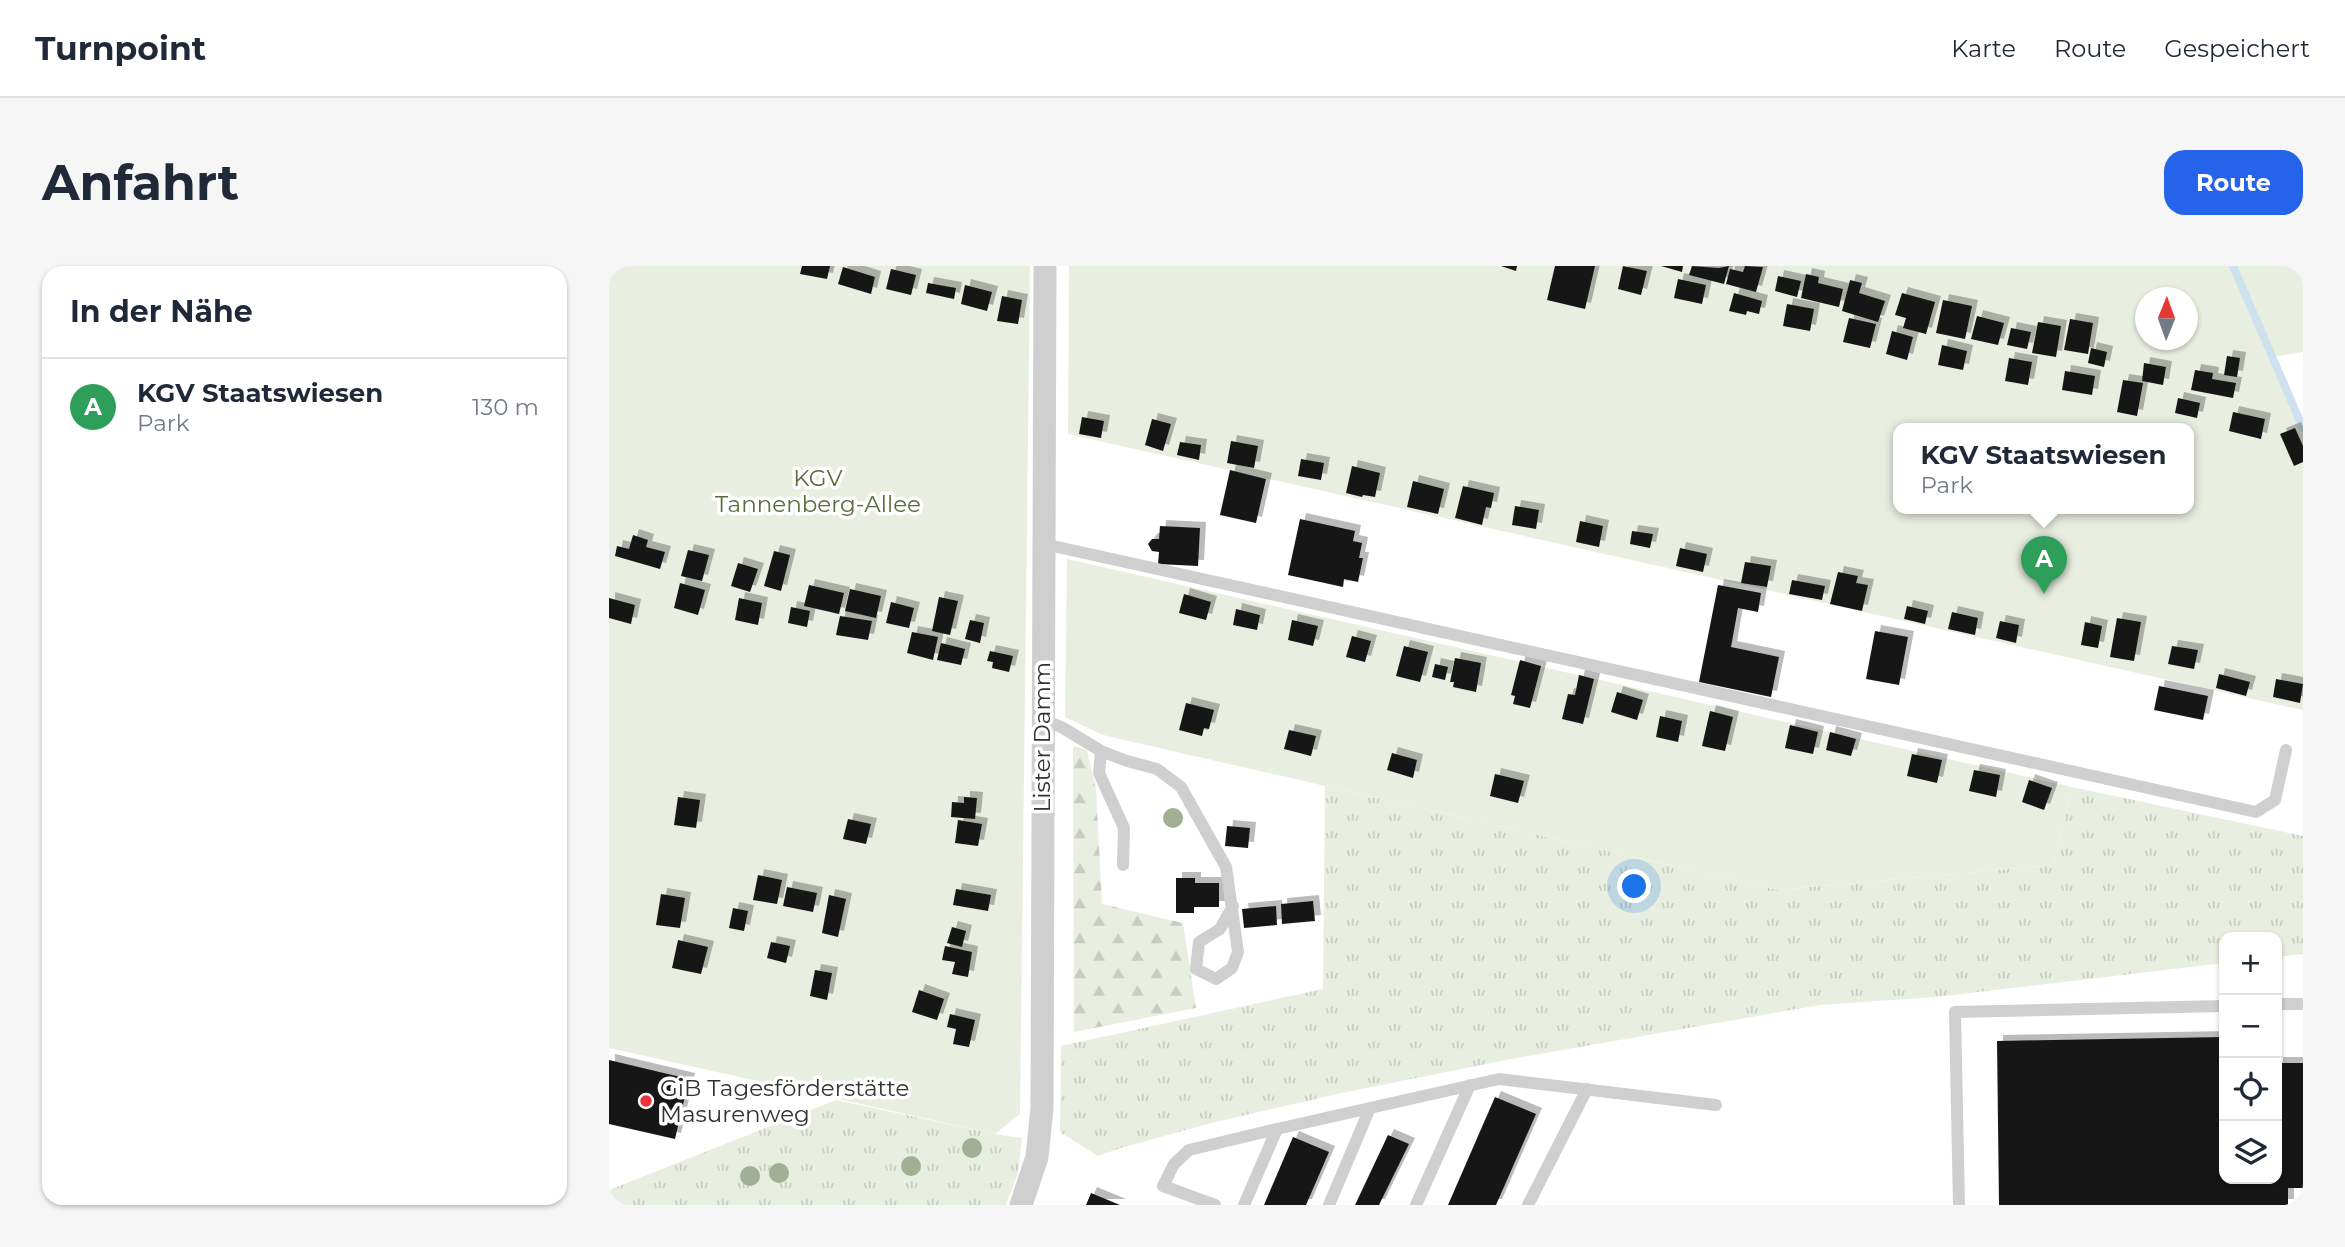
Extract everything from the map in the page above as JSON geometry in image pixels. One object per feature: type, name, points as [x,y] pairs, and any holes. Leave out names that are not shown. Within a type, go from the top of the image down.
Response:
[{"type":"street","name":"Lister Damm","points":[[1021,1205],[1037,1157],[1042,1108],[1045,266]]},
{"type":"lane","points":[[1044,544],[2256,812],[2275,800],[2286,750]]},
{"type":"lane","points":[[1042,719],[1063,728],[1101,751],[1157,769],[1181,787],[1226,867],[1233,906],[1238,952],[1232,968],[1216,979],[1196,970],[1199,942],[1220,929],[1233,906]]},
{"type":"lane","points":[[1101,751],[1099,773],[1124,828],[1123,865]]},
{"type":"lane","points":[[2282,1004],[2303,1004]]},
{"type":"lane","points":[[1959,1205],[1955,1012],[2219,1006]]},
{"type":"lane","points":[[1215,1205],[1163,1186],[1174,1164],[1189,1150],[1499,1079],[1716,1105]]},
{"type":"lane","points":[[1416,1205],[1469,1085]]},
{"type":"lane","points":[[1528,1205],[1587,1089]]},
{"type":"lane","points":[[1329,1205],[1370,1108]]},
{"type":"lane","points":[[1244,1205],[1277,1129]]},
{"type":"green space","name":"KGV Tannenberg-Allee","points":[[609,266],[1030,266],[1020,1114],[995,1134],[609,1048]]},
{"type":"green space","points":[[1069,266],[2303,266],[2303,352],[2272,357],[2303,428],[2303,710],[1068,434]]},
{"type":"green space","points":[[1067,559],[2072,787],[2054,865],[1778,890],[1103,735],[1065,717]]},
{"type":"green space","points":[[1073,746],[1087,750],[1096,789],[1102,904],[1183,923],[1196,1008],[1074,1032]]},
{"type":"green space","points":[[1325,786],[1778,890],[2054,865],[2072,787],[2303,836],[2303,954],[2282,956],[2282,932],[2219,932],[2219,964],[1936,997],[1820,1005],[1511,1059],[1337,1094],[1211,1123],[1098,1156],[1060,1132],[1061,1046],[1323,989]]},
{"type":"green space","points":[[836,1100],[1022,1138],[1018,1173],[1006,1205],[609,1205],[609,1190]]},
{"type":"building","points":[[802,266],[830,266],[827,279],[800,274]]},
{"type":"building","points":[[1501,266],[1517,266],[1516,271]]},
{"type":"building","points":[[1555,266],[1595,266],[1585,309],[1547,300]]},
{"type":"building","points":[[1623,266],[1647,271],[1641,295],[1618,289]]},
{"type":"building","points":[[1661,266],[1683,266],[1682,272]]},
{"type":"building","points":[[1692,266],[1729,266],[1724,284],[1689,275]]},
{"type":"building","points":[[1745,266],[1763,267],[1756,292],[1726,284],[1730,269],[1743,272]]},
{"type":"building","points":[[843,267],[875,277],[871,294],[838,284]]},
{"type":"building","points":[[891,269],[916,275],[911,295],[886,289]]},
{"type":"building","points":[[1806,274],[1819,277],[1818,283],[1843,289],[1839,307],[1801,298]]},
{"type":"building","points":[[1778,276],[1801,281],[1797,297],[1775,291]]},
{"type":"building","points":[[1678,279],[1706,285],[1702,304],[1674,298]]},
{"type":"building","points":[[1850,280],[1862,283],[1859,293],[1885,301],[1878,322],[1842,311]]},
{"type":"building","points":[[928,283],[956,288],[954,299],[926,293]]},
{"type":"building","points":[[965,285],[992,292],[987,311],[961,304]]},
{"type":"building","points":[[1734,293],[1762,301],[1759,314],[1747,311],[1746,315],[1729,311]]},
{"type":"building","points":[[1902,293],[1935,302],[1926,334],[1903,328],[1906,318],[1895,315]]},
{"type":"building","points":[[1002,296],[1022,300],[1018,324],[997,321]]},
{"type":"building","points":[[1943,300],[1972,306],[1965,339],[1936,333]]},
{"type":"building","points":[[1787,304],[1814,309],[1810,331],[1783,326]]},
{"type":"building","points":[[1977,316],[2004,323],[1998,345],[1971,339]]},
{"type":"building","points":[[1849,318],[1876,324],[1870,348],[1843,342]]},
{"type":"building","points":[[2070,319],[2093,323],[2088,354],[2064,350]]},
{"type":"building","points":[[2038,322],[2061,326],[2056,357],[2032,353]]},
{"type":"building","points":[[2011,328],[2031,332],[2027,349],[2007,345]]},
{"type":"building","points":[[1892,331],[1913,337],[1907,360],[1886,354]]},
{"type":"building","points":[[1942,345],[1967,351],[1963,370],[1938,365]]},
{"type":"building","points":[[2091,348],[2107,352],[2104,367],[2088,363]]},
{"type":"building","points":[[2227,356],[2240,358],[2237,377],[2224,375]]},
{"type":"building","points":[[2009,358],[2032,362],[2028,385],[2005,381]]},
{"type":"building","points":[[2144,363],[2166,367],[2163,385],[2142,381]]},
{"type":"building","points":[[2195,370],[2213,373],[2212,379],[2236,383],[2233,398],[2191,390]]},
{"type":"building","points":[[2065,371],[2095,376],[2092,395],[2062,390]]},
{"type":"building","points":[[2123,380],[2143,383],[2137,416],[2117,412]]},
{"type":"building","points":[[2178,398],[2200,403],[2197,418],[2175,413]]},
{"type":"building","points":[[2233,412],[2265,419],[2261,439],[2229,431]]},
{"type":"building","points":[[1082,417],[1104,421],[1101,438],[1079,434]]},
{"type":"building","points":[[1152,419],[1171,424],[1163,451],[1145,445]]},
{"type":"building","points":[[2295,428],[2303,446],[2303,462],[2294,466],[2280,434]]},
{"type":"building","points":[[1231,441],[1258,446],[1254,468],[1227,463]]},
{"type":"building","points":[[1180,442],[1201,445],[1199,460],[1177,455]]},
{"type":"building","points":[[1301,459],[1324,463],[1321,480],[1298,476]]},
{"type":"building","points":[[1352,466],[1380,473],[1375,497],[1346,493]]},
{"type":"building","points":[[1230,470],[1266,479],[1256,523],[1220,515]]},
{"type":"building","points":[[1413,481],[1444,489],[1438,514],[1407,507]]},
{"type":"building","points":[[1463,486],[1494,493],[1491,508],[1486,507],[1482,525],[1455,518]]},
{"type":"building","points":[[1515,506],[1539,510],[1536,529],[1512,525]]},
{"type":"building","points":[[1300,519],[1355,531],[1353,541],[1362,543],[1359,558],[1363,558],[1358,582],[1344,579],[1343,587],[1288,575]]},
{"type":"building","points":[[1580,521],[1603,526],[1599,547],[1576,542]]},
{"type":"building","points":[[1160,526],[1200,528],[1198,566],[1158,564],[1159,552],[1152,551],[1148,544],[1152,539],[1159,539]]},
{"type":"building","points":[[1632,531],[1653,534],[1650,548],[1630,544]]},
{"type":"building","points":[[633,535],[648,540],[646,547],[665,552],[660,569],[615,556],[617,546],[629,549]]},
{"type":"building","points":[[1680,548],[1707,554],[1703,572],[1676,566]]},
{"type":"building","points":[[688,550],[709,555],[702,581],[681,576]]},
{"type":"building","points":[[774,551],[790,555],[781,591],[764,586]]},
{"type":"building","points":[[1745,562],[1771,566],[1767,587],[1741,583]]},
{"type":"building","points":[[738,563],[758,569],[750,592],[731,586]]},
{"type":"building","points":[[1838,572],[1858,576],[1856,583],[1868,585],[1862,611],[1830,604]]},
{"type":"building","points":[[1792,580],[1825,586],[1822,600],[1789,594]]},
{"type":"building","points":[[680,583],[705,590],[698,615],[674,608]]},
{"type":"building","points":[[809,585],[844,593],[839,614],[804,606]]},
{"type":"building","points":[[1718,585],[1761,593],[1758,612],[1738,608],[1731,647],[1779,657],[1771,697],[1699,682]]},
{"type":"building","points":[[850,589],[881,596],[876,618],[845,611]]},
{"type":"building","points":[[1184,594],[1211,602],[1206,620],[1179,613]]},
{"type":"building","points":[[939,597],[958,601],[950,635],[932,631]]},
{"type":"building","points":[[609,598],[635,605],[631,624],[609,618]]},
{"type":"building","points":[[739,598],[762,603],[758,625],[735,620]]},
{"type":"building","points":[[891,602],[914,608],[909,628],[886,623]]},
{"type":"building","points":[[1907,606],[1928,611],[1925,624],[1904,619]]},
{"type":"building","points":[[791,607],[810,611],[807,627],[788,623]]},
{"type":"building","points":[[1236,609],[1260,615],[1257,630],[1233,625]]},
{"type":"building","points":[[1952,612],[1978,618],[1975,635],[1948,629]]},
{"type":"building","points":[[840,616],[872,621],[868,640],[836,635]]},
{"type":"building","points":[[2117,618],[2141,622],[2134,661],[2110,657]]},
{"type":"building","points":[[970,620],[984,623],[980,643],[965,639]]},
{"type":"building","points":[[1292,620],[1318,626],[1313,646],[1288,640]]},
{"type":"building","points":[[2000,621],[2019,625],[2016,643],[1996,638]]},
{"type":"building","points":[[2085,622],[2102,626],[2098,648],[2081,645]]},
{"type":"building","points":[[1875,631],[1908,637],[1899,685],[1866,679]]},
{"type":"building","points":[[912,632],[938,637],[933,660],[907,653]]},
{"type":"building","points":[[1352,636],[1371,641],[1365,662],[1346,657]]},
{"type":"building","points":[[941,643],[965,649],[961,665],[937,660]]},
{"type":"building","points":[[1404,646],[1428,652],[1420,682],[1396,676]]},
{"type":"building","points":[[2172,646],[2198,650],[2194,669],[2168,664]]},
{"type":"building","points":[[990,651],[1013,656],[1009,672],[992,668],[993,662],[987,661]]},
{"type":"building","points":[[1455,658],[1481,663],[1476,692],[1453,687],[1454,682],[1450,682]]},
{"type":"building","points":[[1520,660],[1541,666],[1530,708],[1513,704],[1515,696],[1511,695]]},
{"type":"building","points":[[1435,664],[1448,667],[1445,680],[1432,677]]},
{"type":"building","points":[[2219,674],[2250,682],[2246,696],[2216,688]]},
{"type":"building","points":[[1579,675],[1594,679],[1583,724],[1562,719],[1568,694],[1575,695]]},
{"type":"building","points":[[2276,679],[2303,684],[2300,703],[2273,697]]},
{"type":"building","points":[[2159,686],[2208,696],[2203,720],[2154,710]]},
{"type":"building","points":[[1617,692],[1643,700],[1637,720],[1611,712]]},
{"type":"building","points":[[1186,703],[1214,710],[1209,729],[1204,728],[1202,736],[1179,730]]},
{"type":"building","points":[[1710,711],[1733,717],[1725,751],[1702,746]]},
{"type":"building","points":[[1660,716],[1682,721],[1678,742],[1656,737]]},
{"type":"building","points":[[1790,725],[1818,732],[1813,754],[1785,748]]},
{"type":"building","points":[[1289,730],[1316,736],[1311,756],[1284,749]]},
{"type":"building","points":[[1830,732],[1856,739],[1851,756],[1826,750]]},
{"type":"building","points":[[1392,753],[1417,760],[1413,778],[1387,770]]},
{"type":"building","points":[[1912,754],[1942,760],[1937,783],[1907,776]]},
{"type":"building","points":[[1974,770],[2000,775],[1996,797],[1969,791]]},
{"type":"building","points":[[1495,774],[1524,781],[1518,803],[1490,796]]},
{"type":"building","points":[[2029,780],[2052,788],[2044,810],[2022,802]]},
{"type":"building","points":[[678,797],[700,800],[696,828],[674,825]]},
{"type":"building","points":[[964,797],[977,798],[975,819],[951,817],[952,802],[964,803]]},
{"type":"building","points":[[848,819],[871,824],[866,844],[843,839]]},
{"type":"building","points":[[958,820],[982,824],[978,846],[955,843]]},
{"type":"building","points":[[1227,826],[1250,828],[1248,848],[1225,846]]},
{"type":"building","points":[[758,875],[782,880],[777,904],[753,900]]},
{"type":"building","points":[[1176,878],[1195,878],[1195,883],[1219,883],[1219,907],[1194,907],[1194,913],[1176,913]]},
{"type":"building","points":[[787,887],[817,893],[813,912],[783,906]]},
{"type":"building","points":[[956,889],[991,895],[988,911],[953,905]]},
{"type":"building","points":[[661,894],[685,898],[680,928],[656,925]]},
{"type":"building","points":[[829,895],[846,899],[838,937],[822,933]]},
{"type":"building","points":[[1313,901],[1315,921],[1282,924],[1281,904]]},
{"type":"building","points":[[1276,906],[1277,925],[1244,928],[1242,909]]},
{"type":"building","points":[[733,908],[748,911],[744,931],[729,928]]},
{"type":"building","points":[[952,927],[966,931],[962,947],[947,943]]},
{"type":"building","points":[[678,940],[708,947],[701,974],[672,968]]},
{"type":"building","points":[[771,942],[790,946],[786,963],[767,958]]},
{"type":"building","points":[[945,946],[972,952],[968,977],[952,974],[955,962],[942,960]]},
{"type":"building","points":[[815,970],[832,973],[827,1000],[810,996]]},
{"type":"building","points":[[919,990],[944,999],[937,1020],[912,1012]]},
{"type":"building","points":[[950,1014],[975,1020],[969,1047],[953,1044],[956,1029],[947,1027]]},
{"type":"building","points":[[2219,1037],[2219,1184],[2282,1184],[2282,1063],[2303,1063],[2303,1188],[2288,1188],[2288,1205],[1999,1205],[1997,1041]]},
{"type":"building","name":"GiB Tagesförderstätte Masurenweg","points":[[609,1060],[689,1079],[675,1139],[609,1124]]},
{"type":"building","points":[[1495,1097],[1536,1114],[1496,1205],[1448,1205]]},
{"type":"building","points":[[1388,1135],[1409,1144],[1379,1205],[1355,1205]]},
{"type":"building","points":[[1293,1137],[1329,1152],[1306,1205],[1264,1205]]},
{"type":"building","points":[[1091,1193],[1120,1205],[1086,1205]]},
{"type":"waterway","points":[[2233,266],[2303,428]]},
{"type":"place","name":"KGV Staatswiesen","points":[[2044,594]]},
{"type":"place","name":"GiB Tagesförderstätte Masurenweg","points":[[646,1101]]}]
